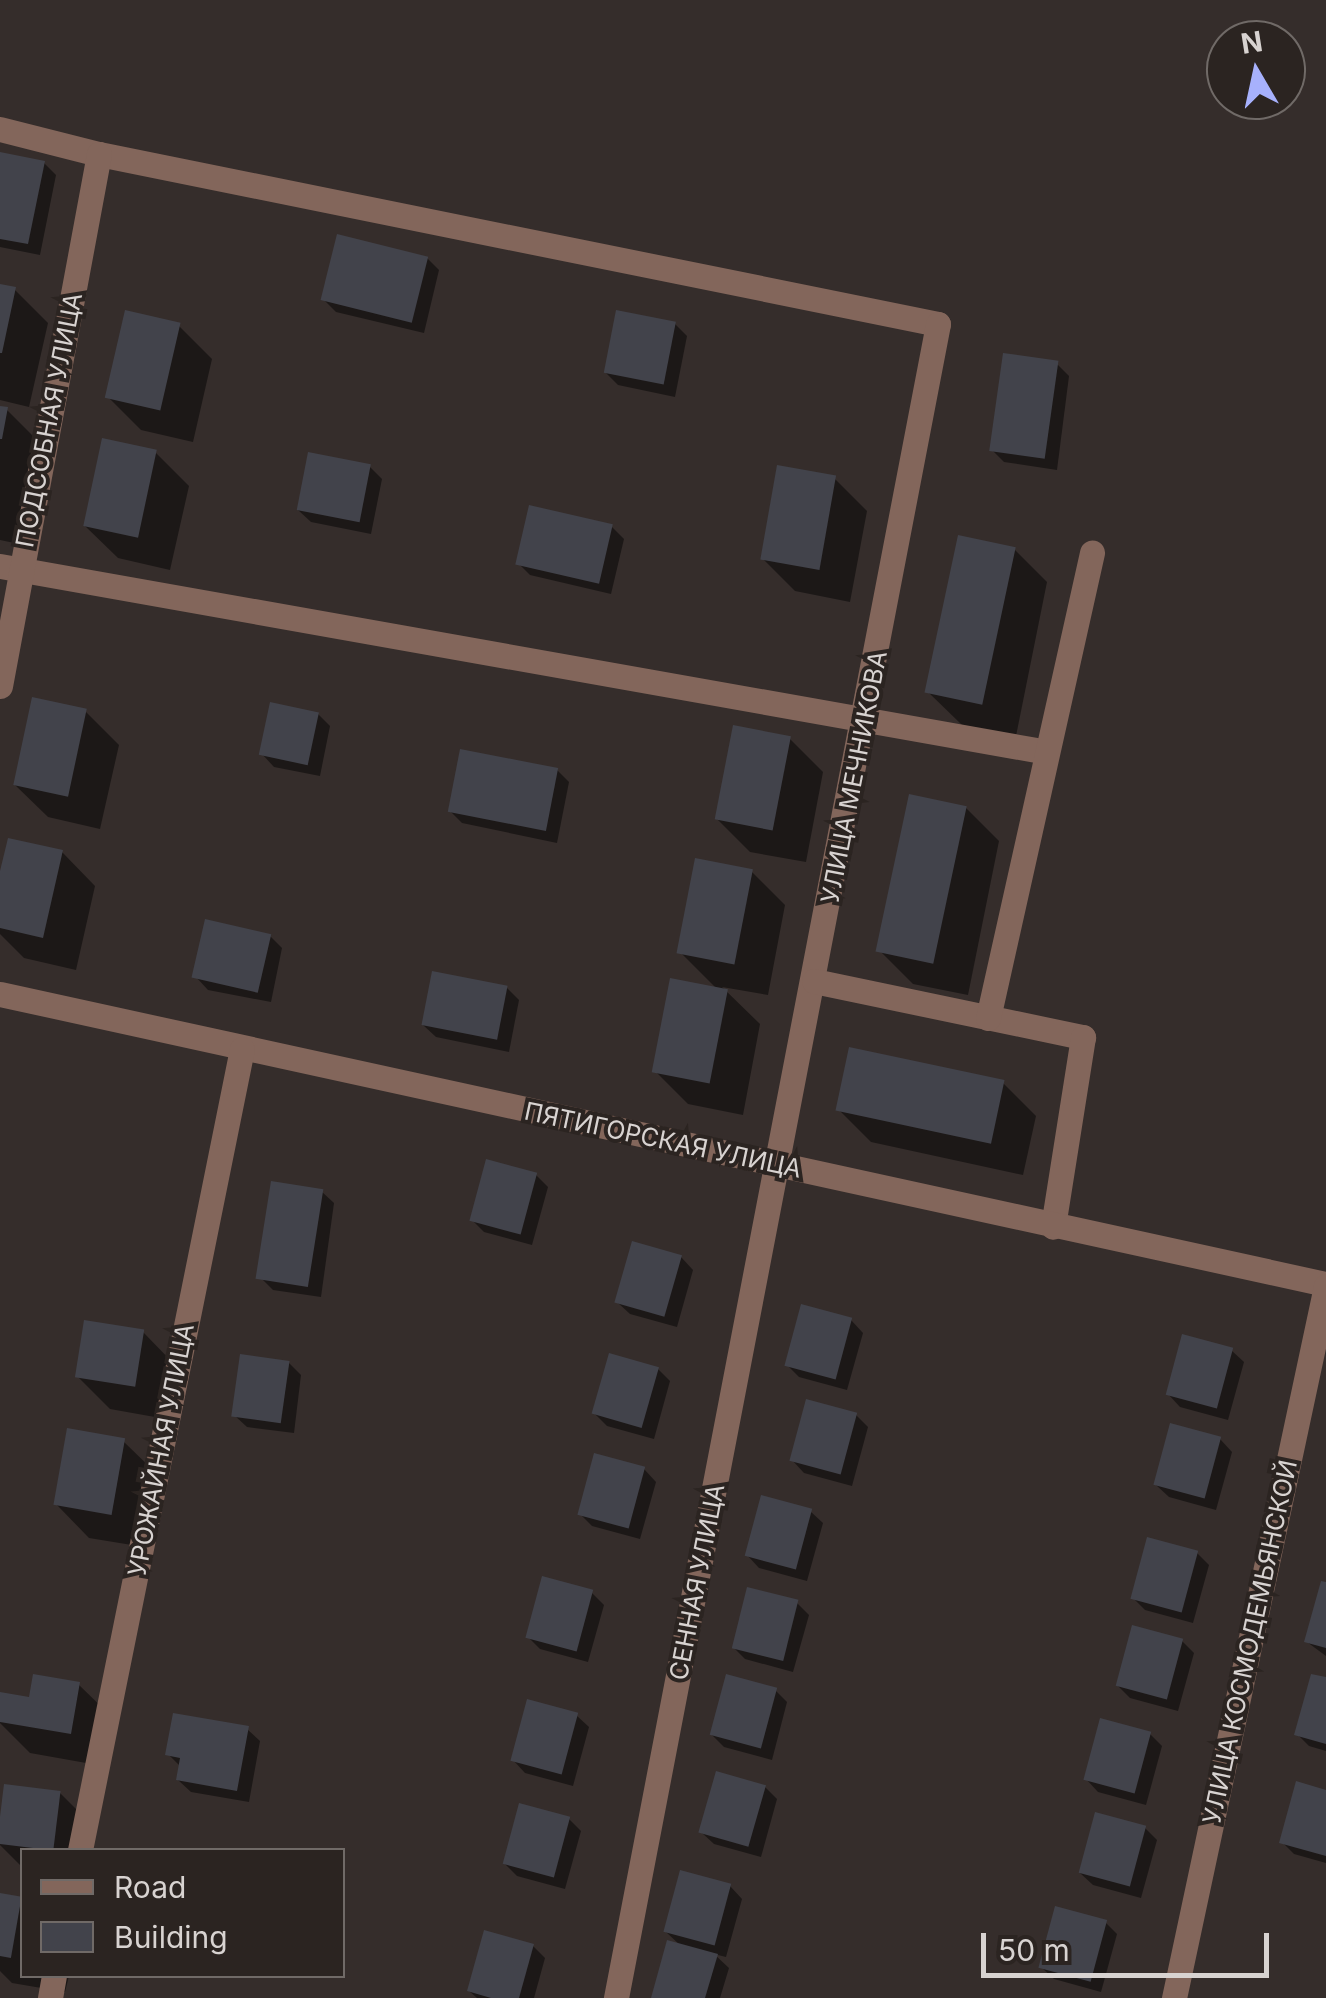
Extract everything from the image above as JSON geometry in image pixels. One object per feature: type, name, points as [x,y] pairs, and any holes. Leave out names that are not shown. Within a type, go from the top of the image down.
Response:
[{"type":"street","points":[[0,129],[99,154]]},
{"type":"street","name":"УЛИЦА МЕЧНИКОВА","points":[[99,154],[938,324],[929,388],[778,1166]]},
{"type":"street","name":"ПОДСОБНАЯ УЛИЦА","points":[[0,686],[11,568],[99,154]]},
{"type":"street","points":[[988,1018],[1092,552]]},
{"type":"street","points":[[11,568],[1047,752]]},
{"type":"street","points":[[814,981],[1083,1038],[1052,1227]]},
{"type":"street","name":"ПЯТИГОРСКАЯ УЛИЦА","points":[[0,994],[1326,1285]]},
{"type":"street","name":"УРОЖАЙНАЯ УЛИЦА","points":[[80,1848],[242,1049]]},
{"type":"street","name":"СЕННАЯ УЛИЦА","points":[[616,1998],[778,1166]]},
{"type":"street","name":"УЛИЦА КОСМОДЕМЬЯНСКОЙ","points":[[1174,1998],[1326,1285]]},
{"type":"building","points":[[0,152],[45,161],[28,244],[0,239]]},
{"type":"building","points":[[337,234],[428,257],[412,323],[321,300]]},
{"type":"building","points":[[0,284],[16,287],[2,353],[0,353]]},
{"type":"building","points":[[125,310],[181,323],[160,411],[105,398]]},
{"type":"building","points":[[616,310],[676,322],[664,384],[604,373]]},
{"type":"building","points":[[1003,353],[1058,361],[1045,459],[989,451]]},
{"type":"building","points":[[0,406],[8,407],[2,439],[0,439]]},
{"type":"building","points":[[102,438],[157,450],[138,538],[83,526]]},
{"type":"building","points":[[308,452],[371,464],[360,522],[297,510]]},
{"type":"building","points":[[777,465],[836,475],[819,570],[760,560]]},
{"type":"building","points":[[529,505],[613,524],[599,584],[515,564]]},
{"type":"building","points":[[958,535],[1016,547],[982,705],[925,692]]},
{"type":"building","points":[[32,697],[87,709],[68,797],[13,785]]},
{"type":"building","points":[[270,702],[319,712],[308,765],[259,755]]},
{"type":"building","points":[[733,725],[791,736],[773,830],[715,819]]},
{"type":"building","points":[[460,749],[558,768],[546,831],[448,812]]},
{"type":"building","points":[[909,794],[967,806],[933,964],[876,951]]},
{"type":"building","points":[[8,838],[63,850],[43,938],[0,928],[0,871]]},
{"type":"building","points":[[695,858],[753,869],[734,964],[676,953]]},
{"type":"building","points":[[205,919],[271,934],[258,993],[192,977]]},
{"type":"building","points":[[432,971],[508,986],[497,1040],[422,1025]]},
{"type":"building","points":[[670,978],[728,989],[710,1083],[652,1072]]},
{"type":"building","points":[[849,1047],[1005,1080],[991,1144],[835,1111]]},
{"type":"building","points":[[486,1159],[537,1173],[521,1235],[469,1221]]},
{"type":"building","points":[[271,1181],[323,1189],[308,1287],[256,1279]]},
{"type":"building","points":[[632,1241],[682,1255],[664,1317],[614,1303]]},
{"type":"building","points":[[801,1304],[852,1318],[836,1380],[784,1366]]},
{"type":"building","points":[[84,1320],[144,1330],[135,1387],[75,1377]]},
{"type":"building","points":[[1182,1334],[1233,1348],[1217,1409],[1166,1395]]},
{"type":"building","points":[[609,1353],[659,1367],[642,1428],[592,1414]]},
{"type":"building","points":[[240,1354],[290,1361],[281,1423],[231,1416]]},
{"type":"building","points":[[806,1399],[857,1413],[841,1475],[789,1461]]},
{"type":"building","points":[[1170,1423],[1221,1437],[1205,1499],[1153,1485]]},
{"type":"building","points":[[67,1428],[125,1438],[112,1515],[53,1505]]},
{"type":"building","points":[[594,1453],[645,1467],[629,1529],[577,1515]]},
{"type":"building","points":[[761,1495],[812,1509],[796,1570],[745,1556]]},
{"type":"building","points":[[1147,1537],[1198,1551],[1182,1613],[1130,1599]]},
{"type":"building","points":[[542,1576],[593,1590],[577,1652],[525,1638]]},
{"type":"building","points":[[1321,1581],[1326,1582],[1326,1648],[1304,1642]]},
{"type":"building","points":[[747,1587],[798,1600],[783,1661],[732,1648]]},
{"type":"building","points":[[1132,1625],[1183,1639],[1167,1700],[1116,1686]]},
{"type":"building","points":[[33,1674],[80,1682],[71,1734],[0,1722],[0,1692],[29,1697]]},
{"type":"building","points":[[726,1674],[777,1688],[761,1749],[710,1735]]},
{"type":"building","points":[[1311,1674],[1326,1677],[1326,1744],[1294,1735]]},
{"type":"building","points":[[527,1699],[578,1713],[562,1775],[510,1761]]},
{"type":"building","points":[[173,1713],[249,1726],[237,1791],[176,1780],[180,1758],[165,1755]]},
{"type":"building","points":[[1100,1718],[1151,1732],[1135,1794],[1083,1780]]},
{"type":"building","points":[[716,1771],[766,1785],[748,1847],[698,1833]]},
{"type":"building","points":[[1296,1781],[1326,1790],[1326,1856],[1279,1843]]},
{"type":"building","points":[[4,1784],[61,1791],[54,1848],[0,1844]]},
{"type":"building","points":[[519,1803],[570,1817],[554,1878],[503,1864]]},
{"type":"building","points":[[1095,1812],[1146,1826],[1130,1887],[1079,1873]]},
{"type":"building","points":[[680,1870],[731,1884],[715,1946],[663,1932]]},
{"type":"building","points":[[0,1893],[20,1897],[11,1958],[0,1956]]},
{"type":"building","points":[[1055,1906],[1107,1920],[1091,1982],[1038,1968]]},
{"type":"building","points":[[484,1930],[534,1944],[519,1998],[491,1998],[467,1991]]},
{"type":"building","points":[[667,1940],[718,1954],[705,1998],[651,1998]]}]
